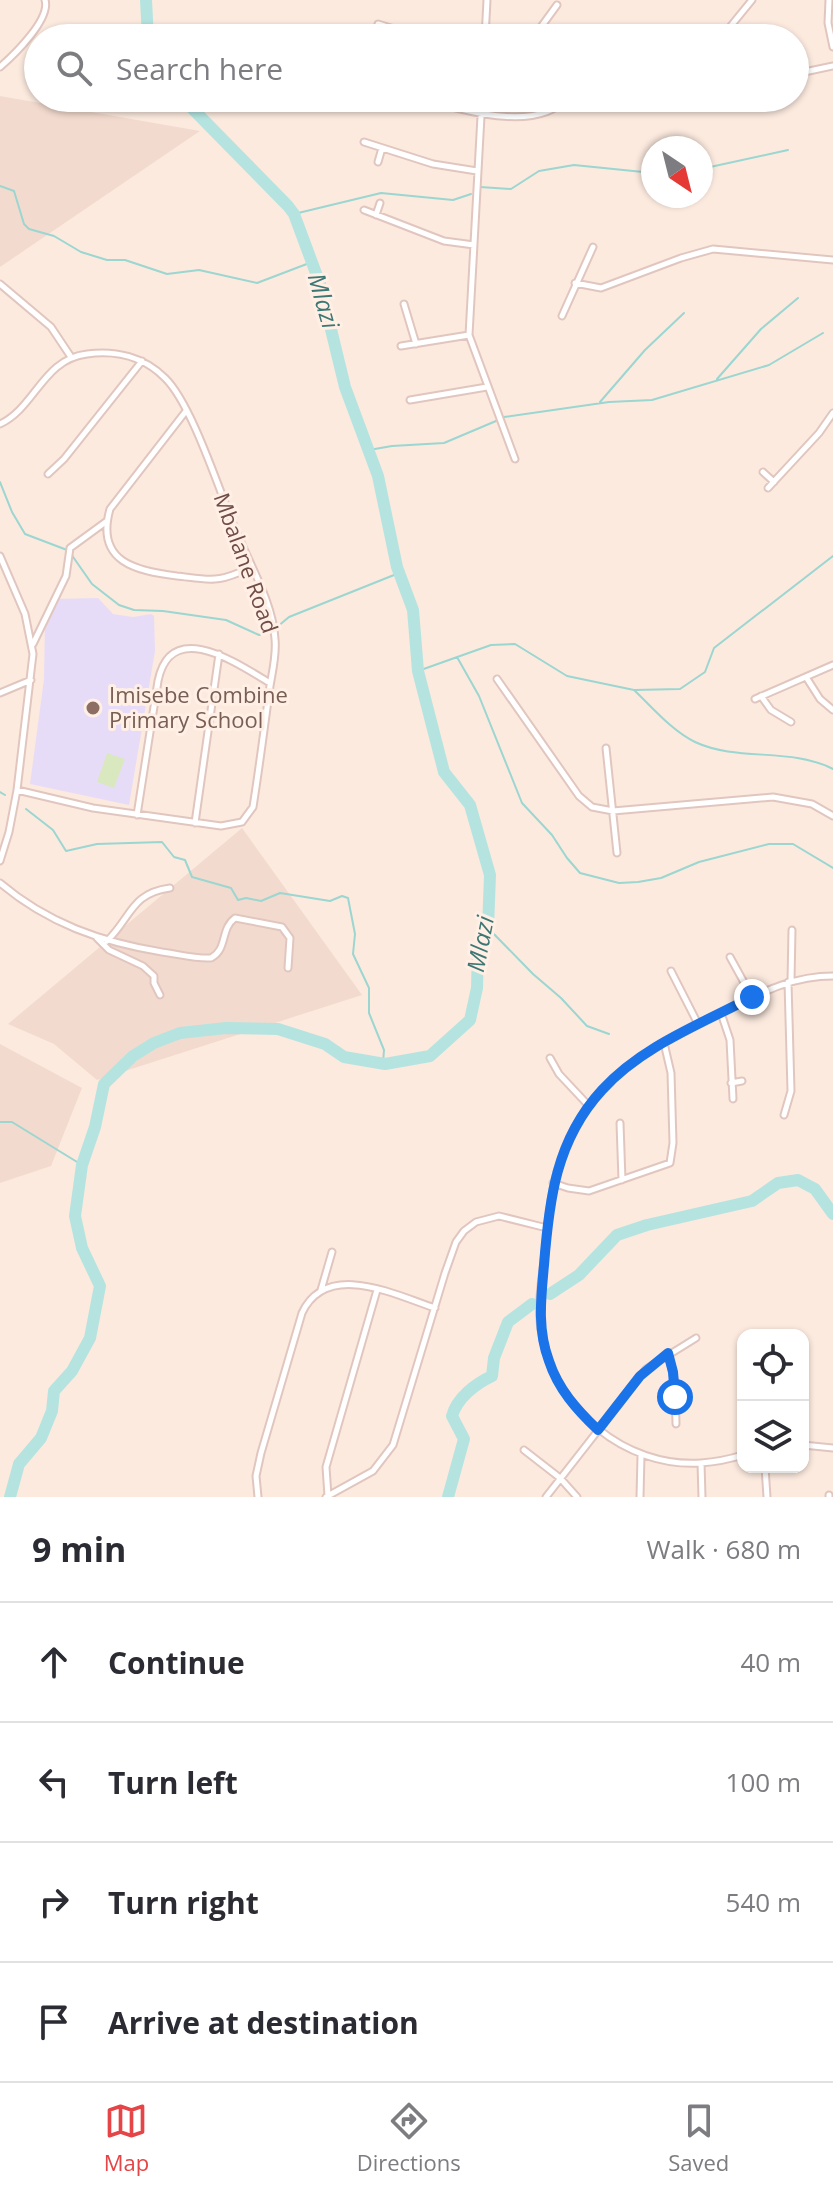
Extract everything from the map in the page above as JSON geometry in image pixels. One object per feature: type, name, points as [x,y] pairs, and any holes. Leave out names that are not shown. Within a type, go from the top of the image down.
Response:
[{"type":"street","points":[[39,24],[47,10],[45,0]]},
{"type":"street","points":[[486,24],[487,0]]},
{"type":"street","points":[[732,24],[752,0]]},
{"type":"street","points":[[829,0],[828,23],[833,47]]},
{"type":"street","points":[[543,24],[557,5]]},
{"type":"street","points":[[0,67],[24,41]]},
{"type":"street","points":[[809,71],[833,66]]},
{"type":"street","points":[[474,112],[543,115],[549,112]]},
{"type":"street","points":[[482,114],[469,335],[515,459]]},
{"type":"street","points":[[364,142],[441,166],[477,171]]},
{"type":"street","points":[[378,162],[382,148]]},
{"type":"street","points":[[376,215],[380,203]]},
{"type":"street","points":[[364,210],[444,241],[474,245]]},
{"type":"street","points":[[562,316],[593,247]]},
{"type":"street","points":[[575,283],[601,288],[713,249],[833,260]]},
{"type":"street","points":[[0,284],[51,327],[71,357],[46,376],[12,417],[0,424]]},
{"type":"street","points":[[404,304],[416,344]]},
{"type":"street","points":[[401,346],[469,335]]},
{"type":"street","name":"Mbalane Road","points":[[17,790],[137,815],[229,826],[242,822],[251,813],[275,649],[275,633],[268,609],[186,411],[172,386],[157,371],[127,355],[108,353],[71,357]]},
{"type":"street","points":[[48,474],[57,467],[142,361]]},
{"type":"street","points":[[410,400],[487,387]]},
{"type":"street","points":[[186,411],[115,500],[107,521],[109,541],[115,553],[141,571],[213,580],[251,568]]},
{"type":"street","points":[[768,488],[819,433],[833,413]]},
{"type":"street","points":[[763,472],[774,482]]},
{"type":"street","points":[[32,645],[66,576],[70,548],[107,521]]},
{"type":"street","points":[[0,556],[25,614],[32,645],[31,680],[17,790],[0,861]]},
{"type":"street","points":[[137,815],[162,664],[168,657],[181,650],[201,649],[219,654],[270,683]]},
{"type":"street","points":[[195,823],[219,654]]},
{"type":"street","points":[[791,722],[758,698],[833,665]]},
{"type":"street","points":[[806,677],[820,699],[833,710]]},
{"type":"street","points":[[497,679],[579,796],[592,807],[613,811],[773,797],[812,804],[833,816]]},
{"type":"street","points":[[0,693],[31,680]]},
{"type":"street","points":[[606,748],[617,853]]},
{"type":"street","points":[[0,883],[33,909],[107,941],[211,958],[221,950],[229,923],[240,918],[286,929],[291,943],[288,968]]},
{"type":"street","points":[[107,941],[139,899],[152,891],[170,888]]},
{"type":"street","points":[[784,1115],[791,1091],[789,981],[792,930]]},
{"type":"street","points":[[96,937],[109,950],[147,969],[154,976],[160,995]]},
{"type":"street","points":[[730,957],[752,997]]},
{"type":"street","points":[[671,971],[698,1024]]},
{"type":"street","points":[[737,1456],[701,1463],[641,1455],[598,1430],[566,1395],[550,1365],[544,1345],[540,1305],[553,1183],[567,1142],[589,1106],[617,1075],[664,1043],[752,997],[789,981],[833,976]]},
{"type":"street","points":[[721,1013],[730,1040],[733,1099]]},
{"type":"street","points":[[553,1183],[589,1191],[671,1161],[671,1073],[664,1043]]},
{"type":"street","points":[[550,1058],[559,1074],[589,1106]]},
{"type":"street","points":[[731,1083],[742,1081]]},
{"type":"street","points":[[620,1123],[622,1180]]},
{"type":"street","points":[[377,1290],[326,1467],[327,1497],[373,1471],[390,1450],[399,1430],[453,1249],[460,1236],[483,1219],[499,1216],[547,1228]]},
{"type":"street","points":[[321,1291],[332,1252]]},
{"type":"street","points":[[258,1497],[256,1471],[302,1313],[308,1302],[336,1284],[349,1283],[435,1308]]},
{"type":"street","points":[[546,1497],[640,1376],[668,1353],[696,1338]]},
{"type":"street","points":[[668,1353],[675,1382],[676,1424]]},
{"type":"street","points":[[809,1446],[833,1448]]},
{"type":"street","points":[[524,1450],[560,1478],[577,1497]]},
{"type":"street","points":[[640,1497],[641,1455]]},
{"type":"street","points":[[701,1463],[702,1497]]},
{"type":"street","points":[[765,1473],[767,1497]]},
{"type":"shaded area","points":[[0,96],[24,100],[24,112],[91,112],[200,131],[0,267]]},
{"type":"shaded area","name":"Imisebe Combine Primary School","points":[[98,598],[113,614],[154,616],[155,651],[129,805],[30,784],[44,679],[45,620],[55,599]]},
{"type":"shaded area","points":[[242,828],[362,995],[97,1080],[54,1044],[8,1024]]},
{"type":"shaded area","points":[[0,1044],[82,1088],[51,1166],[0,1183]]},
{"type":"green space","points":[[107,753],[125,759],[114,788],[97,782]]},
{"type":"waterway","name":"Mlazi","points":[[146,0],[147,24]]},
{"type":"waterway","name":"Mlazi","points":[[10,1497],[19,1464],[41,1438],[52,1411],[54,1391],[72,1371],[90,1338],[100,1286],[82,1248],[75,1216],[82,1165],[95,1127],[104,1084],[133,1056],[154,1043],[180,1033],[226,1028],[278,1029],[325,1044],[344,1057],[385,1064],[430,1056],[470,1020],[477,988],[478,949],[488,928],[490,875],[470,805],[444,772],[418,671],[413,610],[397,567],[378,476],[345,387],[320,284],[294,214],[196,112]]},
{"type":"waterway","points":[[713,166],[788,150]]},
{"type":"waterway","points":[[480,187],[511,189],[539,171],[574,165],[641,172]]},
{"type":"waterway","points":[[0,186],[14,191],[24,224],[29,229],[54,236],[81,252],[107,260],[125,260],[167,274],[199,270],[257,283],[312,262]]},
{"type":"waterway","points":[[294,214],[381,193],[453,200],[471,194]]},
{"type":"waterway","points":[[717,379],[761,329],[798,298]]},
{"type":"waterway","points":[[600,402],[645,350],[684,313]]},
{"type":"waterway","points":[[504,417],[609,402],[652,400],[769,365],[823,333]]},
{"type":"waterway","points":[[369,450],[444,443],[496,421]]},
{"type":"waterway","points":[[0,482],[25,534],[67,550]]},
{"type":"waterway","points":[[71,554],[92,584],[119,605],[134,610],[226,620],[259,635],[273,632]]},
{"type":"waterway","points":[[418,671],[491,645],[515,644],[567,676],[634,690],[680,689],[705,672],[714,648],[833,556]]},
{"type":"waterway","points":[[277,627],[289,617],[399,573]]},
{"type":"waterway","points":[[457,657],[479,696],[522,803],[552,835],[580,873],[619,883],[638,882],[661,878],[699,862],[769,844],[793,844],[833,868]]},
{"type":"waterway","points":[[634,690],[670,725],[695,742],[729,752],[800,758],[833,769]]},
{"type":"waterway","points":[[0,792],[5,795]]},
{"type":"waterway","points":[[26,809],[53,830],[66,851],[97,844],[162,842],[174,857],[185,860],[192,877],[231,888],[238,900],[261,901],[280,893],[330,901],[342,896],[348,898],[355,934],[353,954],[369,988],[369,1013],[384,1050],[383,1063]]},
{"type":"waterway","points":[[488,928],[587,1026],[609,1034]]},
{"type":"waterway","points":[[0,1122],[12,1122],[82,1165]]},
{"type":"waterway","points":[[550,1294],[579,1275],[617,1235],[752,1201],[778,1183],[798,1180],[815,1189],[833,1214]]},
{"type":"waterway","points":[[448,1497],[464,1439],[452,1416],[454,1409],[468,1392],[492,1376],[494,1358],[508,1322],[532,1304]]},
{"type":"place","name":"Imisebe Combine Primary School","points":[[93,708]]},
{"type":"route","points":[[675,1397],[668,1353],[640,1376],[598,1430],[572,1403],[560,1385],[547,1357],[540,1322],[551,1194],[567,1142],[589,1106],[617,1075],[664,1043],[752,997]]}]
